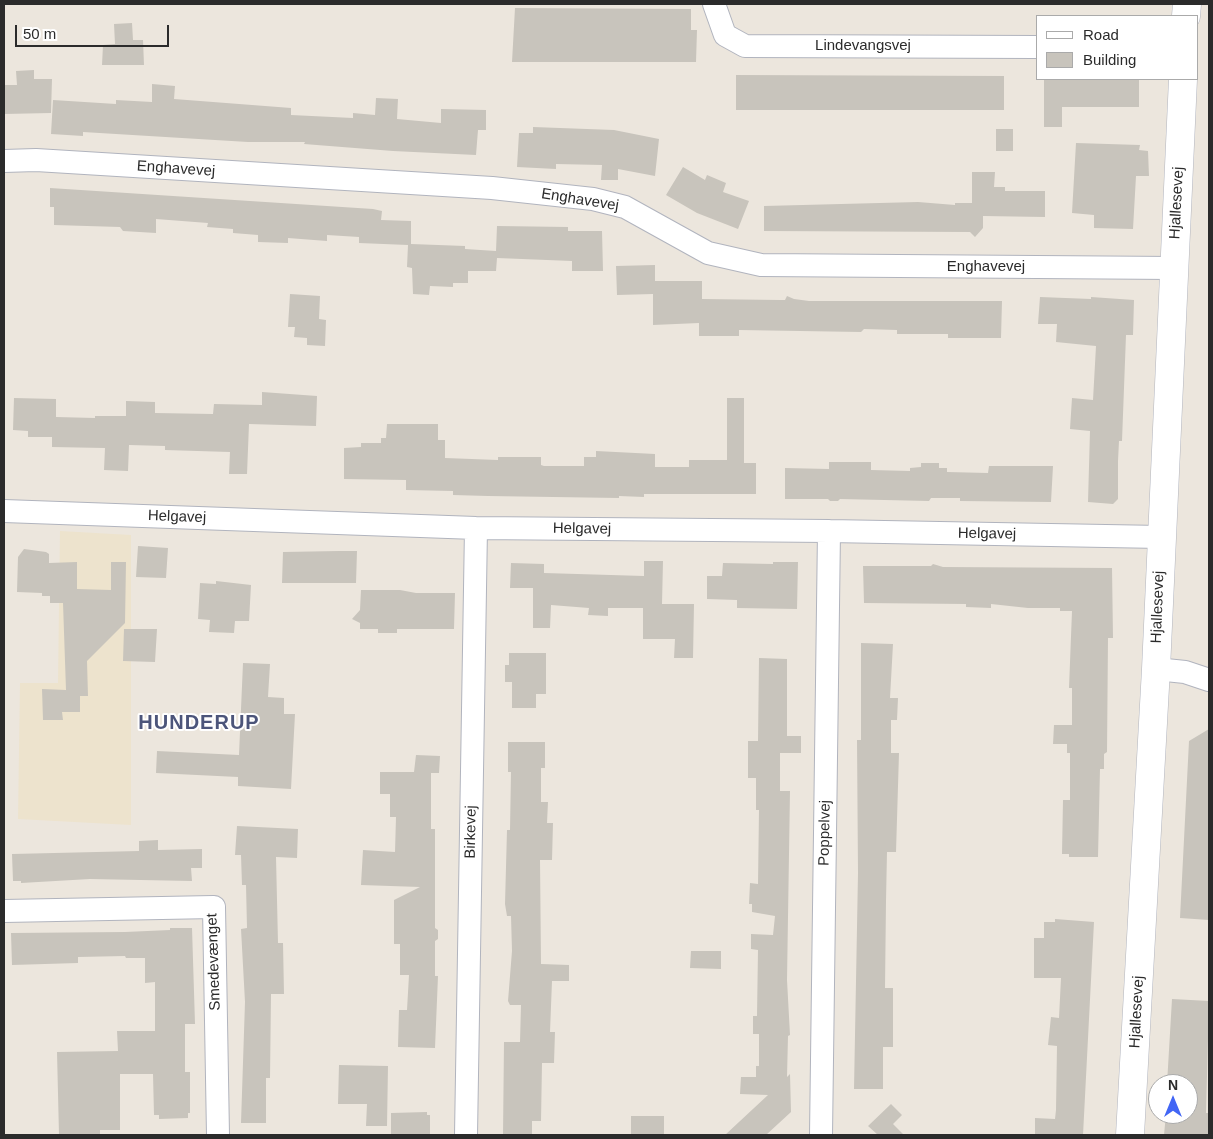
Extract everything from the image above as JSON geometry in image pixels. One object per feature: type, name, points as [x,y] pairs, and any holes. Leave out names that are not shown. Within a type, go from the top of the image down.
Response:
[{"type":"street","name":"Lindevangsvej","points":[[714,4],[725,35],[745,46],[1036,47]]},
{"type":"street","name":"Hjallesevej","points":[[1130,1135],[1156,668],[1183,80]]},
{"type":"street","name":"Enghavevej","points":[[4,161],[36,160],[492,188],[593,199],[625,207],[708,252],[761,265],[1174,268]]},
{"type":"street","name":"Helgavej","points":[[4,511],[476,528],[829,531],[1161,537]]},
{"type":"street","name":"Birkevej","points":[[466,1135],[476,528]]},
{"type":"street","name":"Poppelvej","points":[[821,1135],[829,531]]},
{"type":"street","points":[[1156,668],[1184,672],[1209,680]]},
{"type":"street","name":"Smedevænget","points":[[4,911],[214,907],[218,1135]]},
{"type":"shaded area","points":[[60,531],[131,535],[131,825],[18,819],[20,683],[58,683]]},
{"type":"building","points":[[515,8],[691,9],[691,30],[697,30],[696,62],[512,62]]},
{"type":"building","points":[[132,23],[133,40],[143,40],[144,65],[102,65],[103,45],[115,44],[114,24]]},
{"type":"building","points":[[34,70],[34,79],[52,79],[51,113],[4,114],[4,85],[17,85],[16,71]]},
{"type":"building","points":[[736,75],[1004,76],[1004,110],[736,110]]},
{"type":"building","points":[[1044,80],[1139,80],[1139,107],[1062,107],[1062,127],[1044,127]]},
{"type":"building","points":[[152,84],[175,86],[174,99],[291,108],[291,115],[353,118],[353,113],[375,115],[376,98],[398,99],[397,119],[441,123],[441,109],[486,110],[486,130],[478,130],[476,155],[393,151],[304,144],[305,142],[248,142],[83,132],[83,136],[51,134],[53,100],[116,104],[116,100],[152,102]]},
{"type":"building","points":[[533,127],[614,130],[659,139],[655,176],[618,169],[618,180],[601,180],[602,165],[556,164],[556,169],[517,167],[519,133],[533,133]]},
{"type":"building","points":[[996,129],[1013,129],[1013,151],[996,151]]},
{"type":"building","points":[[1076,143],[1140,145],[1139,150],[1148,151],[1149,176],[1136,176],[1133,229],[1094,228],[1094,215],[1072,213]]},
{"type":"building","points":[[683,167],[705,180],[707,175],[726,183],[723,192],[749,201],[738,229],[697,213],[666,195]]},
{"type":"building","points":[[972,172],[995,172],[994,187],[1005,187],[1005,191],[1045,191],[1045,217],[983,216],[983,228],[975,237],[970,232],[764,231],[764,206],[918,202],[955,205],[955,203],[972,203]]},
{"type":"building","points":[[50,188],[373,209],[382,211],[381,220],[411,221],[411,244],[465,246],[465,249],[496,251],[497,226],[568,227],[568,231],[602,231],[603,271],[572,271],[572,261],[497,258],[496,271],[468,271],[468,283],[453,283],[453,287],[430,286],[429,295],[413,294],[412,268],[407,267],[408,245],[359,243],[359,237],[327,235],[327,241],[288,238],[288,243],[258,242],[258,235],[233,233],[233,229],[207,227],[208,223],[156,219],[156,233],[123,231],[120,227],[54,225],[54,207],[50,207]]},
{"type":"building","points":[[655,265],[655,281],[702,281],[702,299],[785,300],[787,296],[809,301],[1002,301],[1001,338],[948,338],[948,334],[897,334],[897,330],[864,329],[861,332],[739,330],[739,336],[699,336],[699,323],[653,325],[653,294],[617,295],[616,266]]},
{"type":"building","points":[[290,294],[320,296],[319,319],[326,320],[325,346],[307,345],[307,338],[294,337],[295,327],[288,327]]},
{"type":"building","points":[[1040,297],[1091,299],[1091,297],[1134,300],[1133,335],[1126,335],[1122,441],[1119,441],[1118,461],[1118,499],[1113,504],[1088,502],[1090,431],[1070,429],[1072,398],[1093,400],[1096,346],[1056,342],[1057,324],[1038,324]]},
{"type":"building","points":[[262,392],[317,396],[316,426],[249,424],[247,474],[229,474],[230,452],[165,450],[165,446],[129,445],[128,471],[104,470],[105,448],[52,447],[52,437],[28,437],[28,431],[13,430],[14,398],[56,399],[56,417],[95,418],[95,416],[126,416],[126,401],[155,402],[155,413],[213,414],[214,404],[262,405]]},
{"type":"building","points":[[727,398],[744,398],[744,463],[756,463],[756,494],[644,494],[644,497],[619,496],[619,498],[453,495],[453,491],[406,490],[406,480],[344,479],[344,448],[361,447],[361,443],[381,443],[381,438],[386,438],[387,424],[438,424],[438,440],[445,440],[445,458],[498,460],[498,457],[541,457],[541,465],[544,466],[584,466],[584,457],[596,457],[596,451],[655,454],[655,467],[689,467],[689,460],[727,460]]},
{"type":"building","points":[[829,462],[871,462],[871,470],[910,471],[910,468],[921,467],[921,463],[939,463],[939,468],[947,468],[947,472],[988,473],[989,466],[1053,466],[1051,502],[960,501],[960,498],[931,498],[929,501],[785,499],[785,468],[829,469]]},
{"type":"building","points":[[138,546],[168,548],[166,578],[136,577]]},
{"type":"building","points":[[24,549],[46,552],[49,554],[49,563],[77,562],[77,589],[111,590],[111,562],[126,562],[125,623],[87,661],[88,696],[80,696],[80,712],[62,712],[63,720],[43,720],[42,689],[66,690],[63,603],[50,603],[50,596],[42,596],[42,593],[17,592],[18,557]]},
{"type":"building","points":[[357,551],[356,583],[282,583],[283,552]]},
{"type":"building","points":[[644,561],[663,561],[662,604],[694,604],[693,658],[674,658],[675,639],[643,639],[643,608],[608,608],[608,616],[588,615],[589,608],[551,605],[550,628],[533,628],[533,588],[510,588],[511,563],[544,564],[544,573],[644,576]]},
{"type":"building","points":[[773,562],[798,562],[797,609],[737,608],[737,600],[707,599],[707,576],[722,576],[723,563],[773,564]]},
{"type":"building","points":[[933,564],[943,567],[1112,568],[1113,638],[1108,638],[1107,752],[1104,754],[1104,769],[1100,769],[1098,857],[1069,857],[1069,854],[1062,854],[1063,800],[1070,800],[1070,753],[1067,753],[1067,744],[1053,744],[1054,725],[1072,725],[1072,688],[1069,688],[1072,611],[1060,611],[1060,608],[1028,608],[991,604],[991,608],[966,607],[966,604],[864,603],[863,566],[931,566]]},
{"type":"building","points":[[216,581],[251,585],[249,621],[235,621],[234,633],[209,632],[210,620],[198,619],[200,583],[216,584]]},
{"type":"building","points":[[361,590],[455,593],[454,629],[397,629],[397,633],[378,633],[378,629],[360,629],[360,623],[352,619],[360,610]]},
{"type":"building","points":[[124,629],[157,629],[155,662],[123,661]]},
{"type":"building","points":[[861,643],[893,644],[890,698],[898,698],[897,720],[891,720],[891,753],[899,753],[896,852],[887,852],[886,901],[885,988],[893,988],[893,1047],[883,1047],[883,1089],[854,1089],[858,873],[857,740],[861,740]]},
{"type":"building","points":[[509,653],[546,653],[546,694],[536,694],[536,708],[512,708],[512,682],[505,682],[505,665],[509,665]]},
{"type":"building","points":[[759,658],[787,659],[787,736],[801,736],[801,753],[780,753],[780,791],[790,791],[787,980],[790,1035],[788,1036],[787,1077],[790,1074],[791,1112],[766,1135],[725,1135],[768,1095],[740,1094],[741,1077],[756,1077],[756,1066],[759,1066],[759,1034],[753,1034],[753,1016],[757,1016],[758,950],[751,949],[751,934],[773,935],[775,916],[752,912],[752,904],[749,904],[750,883],[758,884],[759,810],[756,810],[756,778],[748,778],[748,741],[758,741]]},
{"type":"building","points":[[243,663],[270,664],[268,697],[284,698],[284,714],[295,714],[291,789],[238,786],[238,777],[156,773],[157,751],[239,755]]},
{"type":"building","points":[[1209,729],[1209,920],[1180,918],[1189,741]]},
{"type":"building","points":[[508,742],[545,742],[545,768],[541,768],[541,802],[548,802],[547,823],[553,823],[552,860],[540,860],[541,964],[569,965],[569,981],[552,981],[550,1032],[555,1032],[554,1063],[542,1063],[541,1121],[532,1121],[532,1135],[503,1135],[504,1042],[520,1042],[521,1005],[510,1005],[508,1001],[512,951],[511,916],[507,916],[505,904],[507,830],[510,830],[511,772],[508,772]]},
{"type":"building","points":[[416,755],[440,756],[439,773],[431,773],[431,829],[435,829],[435,928],[438,930],[438,939],[435,941],[435,976],[438,976],[435,1048],[398,1047],[399,1010],[407,1010],[409,975],[400,975],[400,944],[394,944],[394,900],[420,887],[361,885],[363,850],[395,852],[396,817],[390,817],[390,794],[380,794],[380,772],[414,772]]},
{"type":"building","points":[[237,826],[298,829],[297,858],[276,857],[278,943],[283,943],[284,994],[271,994],[270,1078],[266,1078],[266,1123],[241,1123],[245,1002],[241,929],[247,928],[246,885],[242,885],[241,855],[235,855]]},
{"type":"building","points":[[158,840],[158,850],[202,849],[202,868],[191,868],[192,881],[90,879],[21,883],[21,881],[13,881],[12,854],[139,851],[139,841]]},
{"type":"building","points":[[1055,919],[1094,922],[1083,1135],[1035,1135],[1035,1118],[1055,1119],[1057,1046],[1048,1045],[1051,1017],[1059,1018],[1061,978],[1034,978],[1034,938],[1044,938],[1044,922],[1055,922]]},
{"type":"building","points":[[170,928],[192,928],[195,1024],[185,1024],[185,1072],[190,1072],[190,1113],[188,1113],[188,1118],[159,1119],[159,1115],[154,1115],[153,1074],[120,1074],[120,1130],[100,1130],[100,1135],[59,1135],[57,1052],[118,1051],[117,1031],[155,1031],[155,982],[145,983],[145,958],[126,958],[125,956],[78,957],[78,963],[12,965],[11,933],[125,932],[170,930]]},
{"type":"building","points":[[691,951],[721,951],[721,969],[690,968]]},
{"type":"building","points":[[1172,999],[1209,1001],[1206,1113],[1209,1113],[1209,1135],[1164,1135],[1165,1124],[1198,1124],[1198,1074],[1168,1074]]},
{"type":"building","points":[[339,1065],[388,1066],[387,1126],[366,1126],[367,1104],[338,1104]]},
{"type":"building","points":[[891,1104],[902,1115],[893,1124],[904,1135],[878,1135],[868,1126]]},
{"type":"building","points":[[427,1112],[427,1115],[430,1115],[430,1135],[391,1135],[391,1113]]},
{"type":"building","points":[[631,1116],[664,1116],[664,1135],[631,1135]]},
{"type":"district","name":"HUNDERUP","points":[[199,723]]}]
